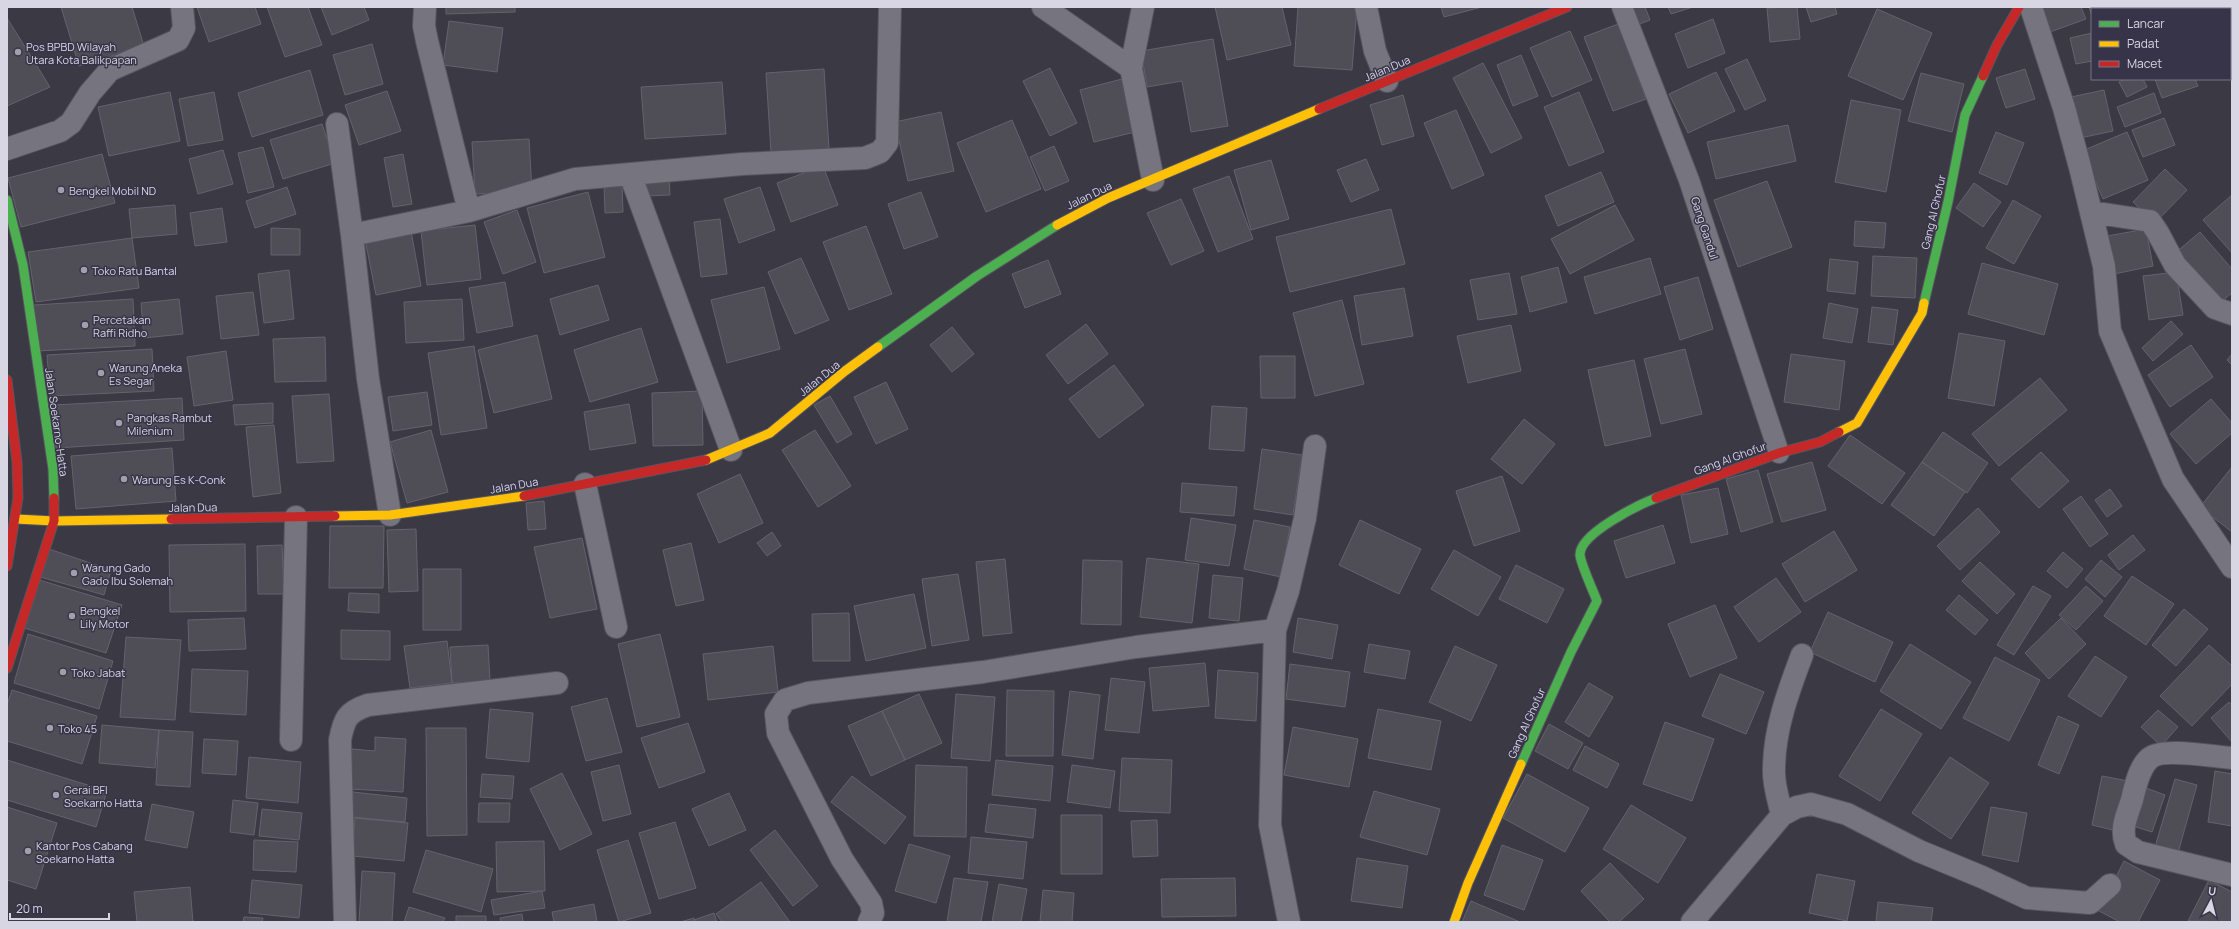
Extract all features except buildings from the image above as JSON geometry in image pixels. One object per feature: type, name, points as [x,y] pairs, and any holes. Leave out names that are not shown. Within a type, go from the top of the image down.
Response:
[{"type":"main road","name":"Jalan Dua","points":[[16,519],[54,521],[390,515],[529,495],[701,462],[770,433],[845,372],[976,276],[1045,231],[1108,198],[1567,7]]},
{"type":"main road","name":"Gang Al Ghofur","points":[[1454,922],[1468,883],[1570,652],[1597,601],[1580,555],[1582,545],[1592,533],[1648,501],[1779,453],[1820,442],[1856,424],[1917,324],[1922,313],[1948,202],[1965,115],[1997,45],[2019,7]]},
{"type":"main road","name":"Jalan Soekarno-Hatta","points":[[7,200],[11,210],[23,265],[37,370],[53,469],[54,521],[7,668]]},
{"type":"main road","points":[[7,380],[17,462],[18,498],[16,519],[7,566]]},
{"type":"street","points":[[7,149],[60,131],[71,123],[90,93],[110,70],[178,40],[183,32],[182,7]]},
{"type":"street","points":[[425,7],[424,26],[427,41],[469,211]]},
{"type":"street","points":[[352,236],[469,211],[575,179],[742,164],[865,158],[880,152],[887,143],[890,7]]},
{"type":"street","points":[[1042,7],[1131,68]]},
{"type":"street","points":[[1142,7],[1131,68],[1153,180]]},
{"type":"street","points":[[1366,7],[1375,51],[1387,81]]},
{"type":"street","points":[[2031,7],[2064,108],[2091,212],[2104,266],[2110,331],[2172,479],[2232,567]]},
{"type":"street","points":[[337,124],[352,236],[368,379],[390,515]]},
{"type":"street","points":[[630,174],[731,450]]},
{"type":"street","points":[[2091,212],[2150,221],[2176,265],[2215,308],[2232,314]]},
{"type":"street","points":[[1289,922],[1270,825],[1275,630],[1288,591],[1305,518],[1315,446]]},
{"type":"street","points":[[585,484],[616,627]]},
{"type":"street","points":[[290,740],[296,517]]},
{"type":"street","points":[[869,922],[873,913],[871,903],[842,859],[778,733],[776,714],[785,700],[808,693],[983,672],[1128,648],[1275,630]]},
{"type":"street","points":[[1782,815],[1773,770],[1778,731],[1787,694],[1802,655]]},
{"type":"street","points":[[345,922],[340,740],[345,718],[358,708],[368,705],[557,683]]},
{"type":"street","points":[[2232,758],[2166,753],[2150,758],[2136,783],[2122,832],[2126,844],[2138,852],[2232,875]]},
{"type":"street","points":[[1692,922],[1782,815],[1797,807],[1811,804],[1847,814],[1919,851],[1982,876],[2027,898],[2090,903],[2110,885]]},
{"type":"lane","name":"Gang Gandul","points":[[1622,7],[1689,180],[1779,453]]},
{"type":"traffic: fast","points":[[1924,303],[1948,202],[1965,115],[1983,76]]},
{"type":"traffic: fast","points":[[7,200],[23,265],[53,469],[54,498]]},
{"type":"traffic: fast","points":[[878,347],[977,276],[1057,225]]},
{"type":"traffic: fast","points":[[1521,764],[1571,652],[1597,601],[1581,559],[1580,555],[1582,547],[1589,538],[1611,521],[1656,498]]},
{"type":"traffic: slow","points":[[1057,225],[1108,198],[1319,109]]},
{"type":"traffic: slow","points":[[1839,432],[1857,423],[1922,313],[1924,303]]},
{"type":"traffic: slow","points":[[706,460],[770,433],[845,371],[878,347]]},
{"type":"traffic: slow","points":[[335,516],[390,515],[524,496]]},
{"type":"traffic: slow","points":[[16,519],[54,521],[171,519]]},
{"type":"traffic: slow","points":[[1454,922],[1468,883],[1521,764]]},
{"type":"traffic: jam","points":[[1319,109],[1567,7]]},
{"type":"traffic: jam","points":[[1983,76],[1997,45],[2019,7]]},
{"type":"traffic: jam","points":[[7,380],[17,462],[18,498],[7,566]]},
{"type":"traffic: jam","points":[[1656,498],[1779,453],[1820,442],[1839,432]]},
{"type":"traffic: jam","points":[[524,496],[706,460]]},
{"type":"traffic: jam","points":[[7,668],[54,521],[54,498]]},
{"type":"traffic: jam","points":[[171,519],[335,516]]},
{"type":"place","name":"Pos BPBD Wilayah Utara Kota Balikpapan","points":[[18,52]]},
{"type":"place","name":"Bengkel Mobil ND","points":[[61,190]]},
{"type":"place","name":"Toko Ratu Bantal","points":[[84,270]]},
{"type":"place","name":"Percetakan Raffi Ridho","points":[[85,325]]},
{"type":"place","name":"Warung Aneka Es Segar","points":[[101,373]]},
{"type":"place","name":"Pangkas Rambut Milenium","points":[[119,423]]},
{"type":"place","name":"Warung Es K-Conk","points":[[124,479]]},
{"type":"place","name":"Warung Gado Gado Ibu Solemah","points":[[74,573]]},
{"type":"place","name":"Bengkel Lily Motor","points":[[72,616]]},
{"type":"place","name":"Toko Jabat","points":[[63,672]]},
{"type":"place","name":"Toko 45","points":[[50,728]]},
{"type":"place","name":"Gerai BFI Soekarno Hatta","points":[[56,795]]},
{"type":"place","name":"Kantor Pos Cabang Soekarno Hatta","points":[[28,851]]}]
